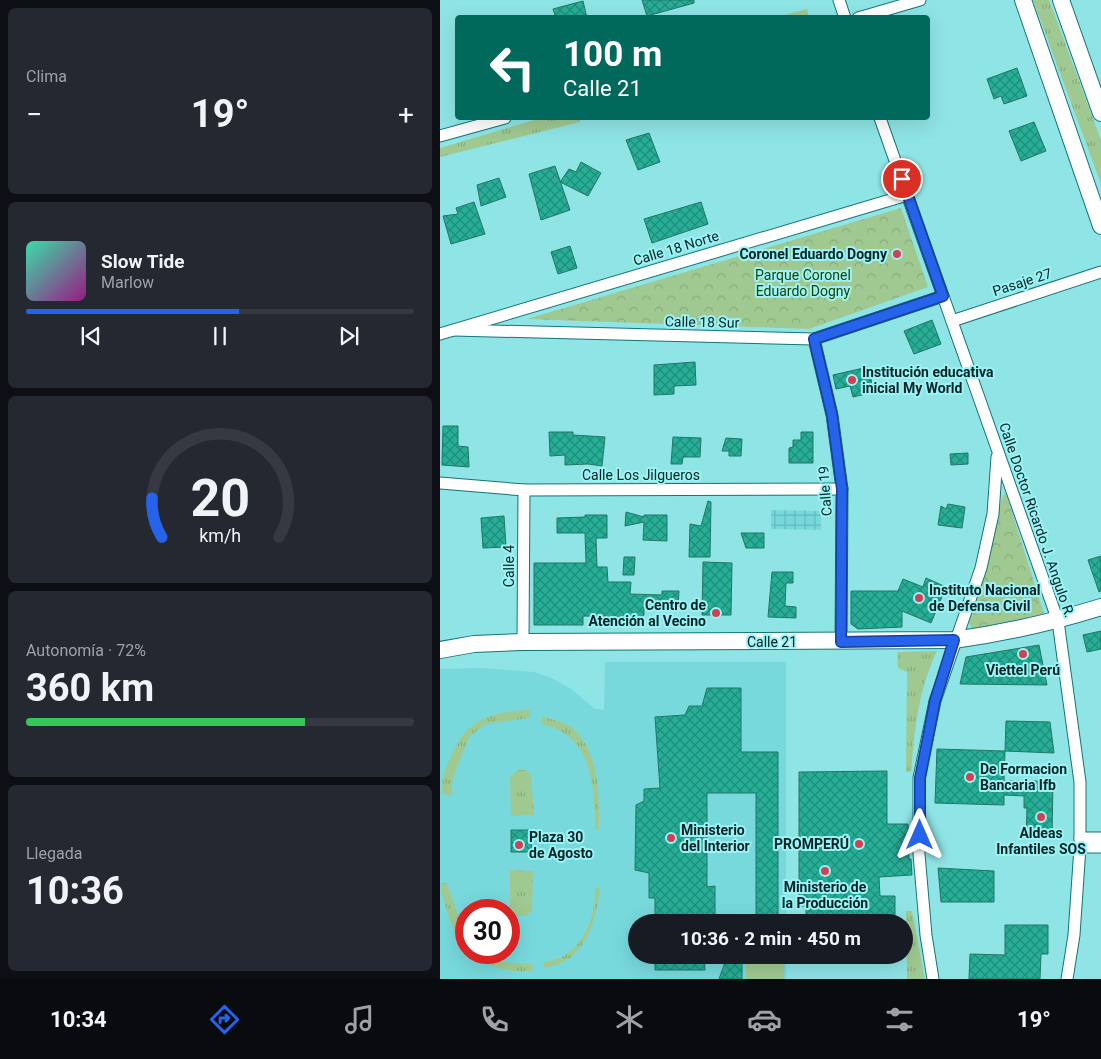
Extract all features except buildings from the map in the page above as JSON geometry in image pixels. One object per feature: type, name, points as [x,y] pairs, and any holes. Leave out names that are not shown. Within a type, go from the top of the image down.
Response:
[{"type":"street","points":[[839,0],[844,15]]},
{"type":"street","points":[[868,15],[920,0]]},
{"type":"street","points":[[1023,0],[1101,226]]},
{"type":"street","points":[[1061,0],[1098,94],[1101,113]]},
{"type":"street","points":[[440,136],[498,120]]},
{"type":"street","name":"Calle Doctor Ricardo J. Angulo R.","points":[[881,120],[1058,621],[1080,782],[1080,842],[1074,935],[1067,979]]},
{"type":"street","points":[[1085,181],[1101,195]]},
{"type":"street","name":"Calle 18 Norte","points":[[440,334],[907,195]]},
{"type":"street","name":"Pasaje 27","points":[[952,321],[1101,272]]},
{"type":"street","name":"Calle 18 Sur","points":[[454,330],[814,339],[943,296]]},
{"type":"street","name":"Calle 19","points":[[814,339],[832,415],[842,489],[841,642]]},
{"type":"street","points":[[933,979],[926,935],[920,854],[920,778],[935,701],[954,640],[981,568],[996,493],[998,451]]},
{"type":"street","name":"Calle Los Jilgueros","points":[[440,483],[524,490],[842,489]]},
{"type":"street","name":"Calle 4","points":[[523,642],[524,490]]},
{"type":"street","name":"Calle 21","points":[[440,650],[474,644],[523,642],[954,640],[1058,621],[1101,607]]},
{"type":"street","points":[[1080,842],[1101,838]]},
{"type":"street","points":[[1080,842],[1101,847]]},
{"type":"shaded area","points":[[771,510],[821,511],[821,530],[771,529]]},
{"type":"shaded area","points":[[605,662],[786,662],[786,914],[628,914],[628,964],[786,964],[786,979],[440,979],[440,669],[480,668],[534,672],[552,678],[571,689],[595,709],[604,710]]},
{"type":"green space","points":[[1033,0],[1049,0],[1101,140],[1101,184]]},
{"type":"green space","points":[[807,9],[808,15],[784,15]]},
{"type":"green space","points":[[534,120],[580,120],[580,122],[440,157],[440,148]]},
{"type":"green space","name":"Parque Coronel Eduardo Dogny","points":[[901,208],[928,287],[809,329],[527,319]]},
{"type":"green space","points":[[1006,493],[1044,614],[1040,619],[973,630],[969,622],[1003,495]]},
{"type":"green space","points":[[937,651],[921,695],[911,771],[906,772],[907,672],[898,668],[897,652]]},
{"type":"green space","points":[[530,710],[530,718],[486,724],[470,736],[456,769],[451,787],[453,791],[451,796],[443,794],[442,782],[447,765],[455,747],[470,727],[490,716]]},
{"type":"green space","points":[[542,717],[553,719],[571,727],[588,748],[593,761],[598,788],[599,829],[595,829],[591,779],[581,750],[571,739],[558,730],[541,724]]},
{"type":"green space","points":[[518,770],[526,770],[531,776],[534,815],[511,816],[510,777]]},
{"type":"green space","points":[[510,870],[533,871],[532,911],[526,916],[520,916],[520,899],[510,899]]},
{"type":"green space","points":[[441,883],[447,883],[455,905],[455,932],[449,917]]},
{"type":"green space","points":[[595,888],[600,888],[598,901],[586,939],[569,958],[544,968],[543,962],[566,954],[583,937],[595,901]]},
{"type":"green space","points":[[906,911],[912,911],[913,914],[906,914]]},
{"type":"green space","points":[[913,916],[925,979],[907,979],[907,964],[913,964]]},
{"type":"green space","points":[[488,964],[532,964],[533,971],[516,971]]},
{"type":"green space","points":[[746,964],[784,964],[784,979],[746,979]]},
{"type":"place","name":"Coronel Eduardo Dogny","points":[[897,254]]},
{"type":"place","name":"Institución educativa inicial My World","points":[[852,380]]},
{"type":"place","name":"Instituto Nacional de Defensa Civil","points":[[919,598]]},
{"type":"place","name":"Centro de Atención al Vecino","points":[[716,613]]},
{"type":"place","name":"Viettel Perú","points":[[1023,654]]},
{"type":"place","name":"De Formacion Bancaria Ifb","points":[[970,777]]},
{"type":"place","name":"Aldeas Infantiles SOS","points":[[1041,817]]},
{"type":"place","name":"Ministerio del Interior","points":[[671,838]]},
{"type":"place","name":"PROMPERÚ","points":[[859,844]]},
{"type":"place","name":"Plaza 30 de Agosto","points":[[519,845]]},
{"type":"place","name":"Ministerio de la Producción","points":[[825,871]]},
{"type":"route","points":[[902,179],[943,296],[814,339],[832,415],[842,489],[841,642],[954,640],[935,701],[920,778],[920,835]]}]
